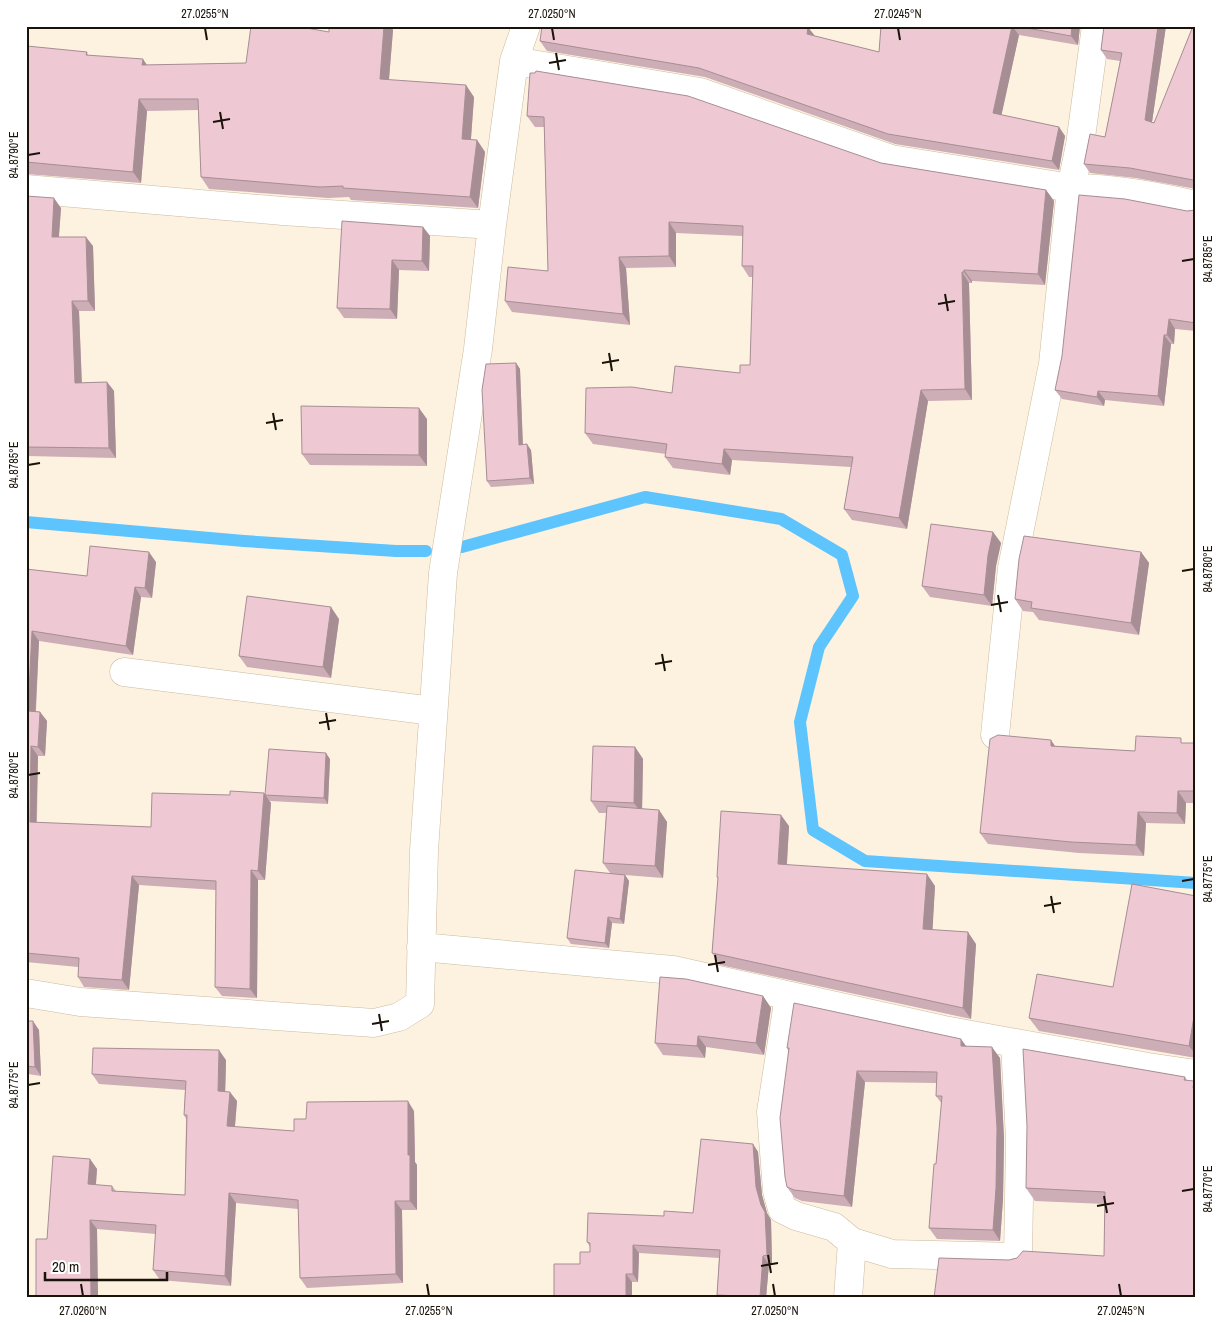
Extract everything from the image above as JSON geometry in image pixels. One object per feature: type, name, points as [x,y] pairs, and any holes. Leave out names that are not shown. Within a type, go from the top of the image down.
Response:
[{"type":"street","points":[[26,993],[80,1002],[374,1023],[399,1017],[420,1004],[424,841],[444,573],[478,349],[514,61],[526,26]]},
{"type":"street","points":[[996,735],[1012,568],[1053,364],[1072,188],[1080,145],[1096,26]]},
{"type":"street","points":[[514,61],[700,92],[891,159],[1072,188],[1110,189],[1196,206]]},
{"type":"street","points":[[26,190],[283,211],[492,225]]},
{"type":"street","points":[[124,672],[433,711]]},
{"type":"street","points":[[421,947],[673,970],[934,1028],[1196,1074]]},
{"type":"street","points":[[789,996],[771,1112],[777,1191],[782,1209],[796,1216],[834,1227],[852,1242],[892,1254],[1018,1257],[1020,1139],[1015,1043]]},
{"type":"street","points":[[848,1298],[852,1242]]},
{"type":"building","points":[[251,26],[295,26],[329,32],[329,26],[384,26],[380,79],[466,85],[462,139],[477,140],[470,197],[343,188],[343,186],[320,187],[201,177],[198,99],[139,99],[133,172],[26,162],[27,46],[87,52],[86,55],[143,59],[142,65],[246,63]]},
{"type":"building","points":[[542,26],[805,26],[808,27],[807,34],[879,52],[881,26],[1012,26],[993,113],[1059,127],[1052,161],[888,134],[699,68],[540,41]]},
{"type":"building","points":[[1016,26],[1072,26],[1071,36]]},
{"type":"building","points":[[1104,26],[1158,26],[1145,120],[1154,123],[1193,26],[1196,26],[1196,182],[1130,168],[1084,164],[1090,134],[1105,137],[1122,53],[1101,50]]},
{"type":"building","points":[[536,71],[688,96],[881,163],[1046,190],[1038,274],[964,270],[962,272],[965,389],[921,390],[899,518],[844,509],[853,457],[724,449],[722,464],[665,457],[667,444],[585,433],[586,388],[632,387],[672,393],[675,366],[740,373],[740,365],[750,365],[753,266],[742,266],[743,226],[669,222],[669,256],[619,257],[623,314],[505,301],[508,267],[548,271],[544,117],[527,116],[530,73],[535,73]]},
{"type":"building","points":[[1079,195],[1125,199],[1187,211],[1196,210],[1196,323],[1169,319],[1167,335],[1164,335],[1158,396],[1098,391],[1097,397],[1055,390],[1062,356]]},
{"type":"building","points":[[26,196],[54,198],[52,237],[86,237],[88,301],[72,301],[75,383],[107,382],[109,448],[26,447]]},
{"type":"building","points":[[342,221],[423,227],[422,261],[392,260],[390,309],[337,308]]},
{"type":"building","points":[[516,363],[519,445],[527,444],[530,478],[487,481],[482,390],[486,364]]},
{"type":"building","points":[[301,406],[419,408],[419,455],[302,454]]},
{"type":"building","points":[[931,524],[993,532],[988,555],[984,595],[922,586]]},
{"type":"building","points":[[1024,536],[1141,552],[1131,623],[1031,608],[1032,602],[1015,599],[1019,559]]},
{"type":"building","points":[[90,546],[149,552],[145,588],[135,587],[126,646],[32,631],[28,711],[40,712],[38,747],[31,746],[30,822],[151,827],[152,793],[230,795],[230,791],[264,793],[258,871],[251,870],[250,989],[215,987],[216,881],[132,876],[122,980],[78,977],[79,958],[26,953],[26,569],[87,576]]},
{"type":"building","points":[[247,596],[331,607],[323,667],[239,656]]},
{"type":"building","points":[[998,735],[1051,740],[1051,746],[1135,751],[1136,736],[1181,738],[1181,743],[1196,743],[1196,791],[1178,791],[1177,813],[1138,812],[1136,845],[1071,842],[980,833],[990,739]]},
{"type":"building","points":[[593,746],[635,747],[634,803],[591,801]]},
{"type":"building","points":[[269,749],[326,753],[324,798],[265,795]]},
{"type":"building","points":[[607,806],[659,810],[655,866],[603,863]]},
{"type":"building","points":[[721,811],[781,815],[778,864],[927,874],[923,929],[968,932],[963,1008],[712,953]]},
{"type":"building","points":[[575,870],[625,875],[620,919],[608,917],[605,943],[567,938]]},
{"type":"building","points":[[1132,884],[1196,896],[1196,1005],[1189,1046],[1029,1018],[1037,974],[1113,987]]},
{"type":"building","points":[[660,977],[686,979],[763,996],[756,1043],[698,1036],[697,1046],[655,1043]]},
{"type":"building","points":[[794,1003],[961,1039],[961,1046],[992,1047],[997,1128],[993,1230],[929,1228],[942,1096],[936,1096],[937,1072],[857,1071],[844,1196],[794,1190],[787,1187],[780,1118],[789,1048],[787,1048]]},
{"type":"building","points":[[26,1021],[33,1021],[35,1067],[26,1066]]},
{"type":"building","points":[[93,1048],[219,1050],[218,1091],[230,1092],[227,1126],[294,1131],[294,1119],[306,1119],[307,1102],[408,1101],[410,1201],[395,1201],[396,1274],[300,1278],[298,1200],[229,1193],[225,1276],[153,1270],[156,1225],[90,1220],[91,1298],[36,1298],[36,1239],[47,1239],[53,1156],[90,1159],[88,1184],[112,1186],[112,1191],[185,1195],[187,1115],[184,1115],[186,1081],[92,1074]]},
{"type":"building","points":[[1023,1049],[1185,1077],[1184,1080],[1194,1081],[1193,1088],[1196,1088],[1196,1298],[934,1298],[939,1258],[1009,1260],[1017,1258],[1023,1251],[1104,1256],[1105,1192],[1026,1188],[1027,1126]]},
{"type":"building","points":[[701,1139],[753,1144],[756,1187],[765,1212],[767,1255],[763,1256],[760,1297],[717,1295],[720,1250],[633,1245],[633,1274],[626,1274],[626,1298],[554,1298],[554,1264],[580,1264],[580,1252],[590,1252],[590,1243],[587,1242],[588,1213],[664,1216],[664,1211],[693,1213]]},
{"type":"waterway","points":[[462,547],[645,497],[781,519],[842,555],[853,596],[819,647],[800,722],[813,830],[865,861],[1196,883]]},
{"type":"waterway","points":[[26,522],[244,541],[396,551],[426,551]]}]
